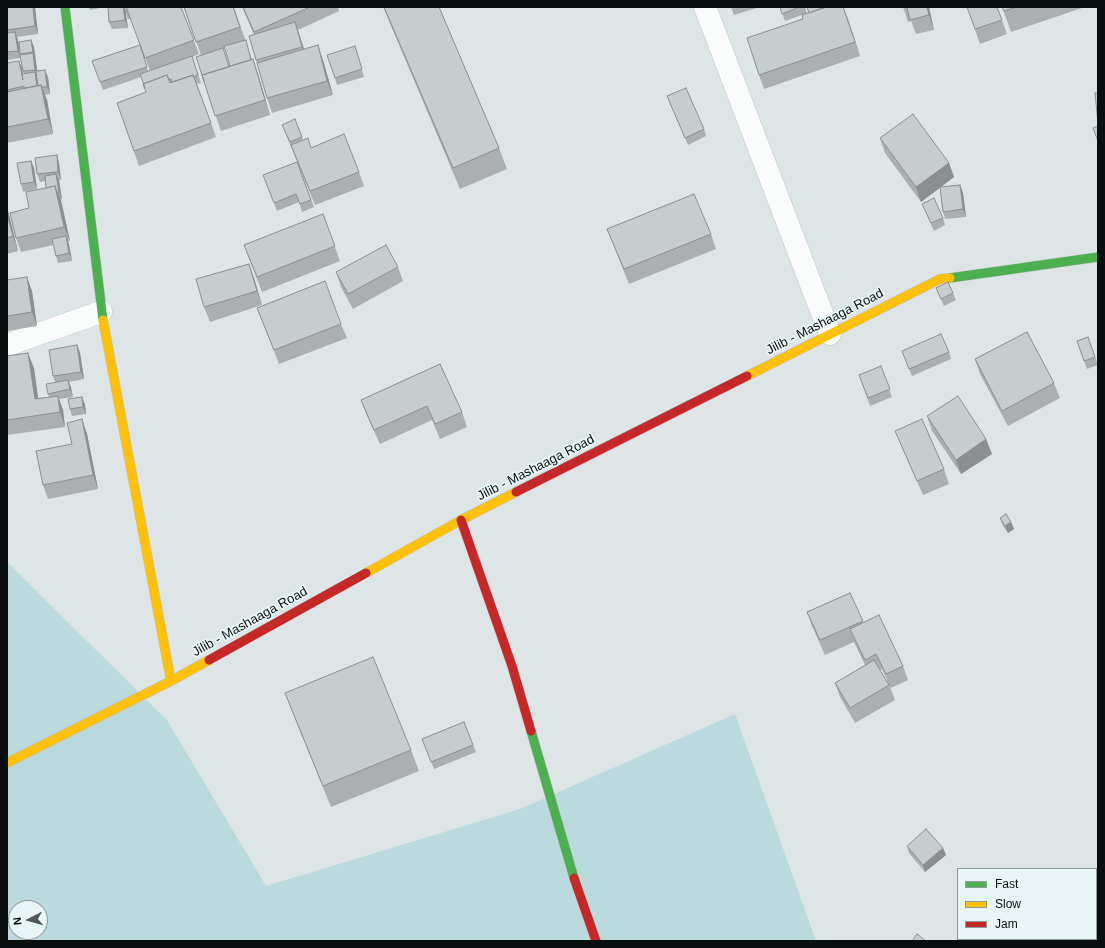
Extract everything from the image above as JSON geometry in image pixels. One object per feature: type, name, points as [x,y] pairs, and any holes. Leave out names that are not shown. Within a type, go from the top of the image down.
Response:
[{"type":"main road","points":[[65,7],[101,312],[171,681]]},
{"type":"main road","name":"Jilib - Mashaaga Road","points":[[7,763],[171,681],[461,520],[940,279],[1098,257]]},
{"type":"main road","points":[[461,520],[512,666],[574,877],[596,941]]},
{"type":"street","points":[[704,7],[830,334]]},
{"type":"street","points":[[7,345],[101,312]]},
{"type":"shaded area","points":[[7,562],[167,720],[266,886],[520,809],[735,714],[816,941],[7,941]]},
{"type":"building","points":[[7,7],[33,7],[35,26],[7,30]]},
{"type":"building","points":[[108,7],[123,7],[125,20],[109,22]]},
{"type":"building","points":[[126,7],[181,7],[194,40],[145,58]]},
{"type":"building","points":[[184,7],[233,7],[240,27],[196,42]]},
{"type":"building","points":[[243,7],[310,7],[254,32]]},
{"type":"building","points":[[384,7],[439,7],[499,148],[453,168]]},
{"type":"building","points":[[780,7],[799,7],[782,14]]},
{"type":"building","points":[[807,7],[826,7],[809,13]]},
{"type":"building","points":[[826,7],[843,7],[855,42],[759,75],[747,38],[803,19],[802,15]]},
{"type":"building","points":[[907,7],[927,7],[929,15],[910,20]]},
{"type":"building","points":[[967,7],[997,7],[1002,20],[975,29]]},
{"type":"building","points":[[1002,7],[1016,7],[1004,11]]},
{"type":"building","points":[[295,22],[302,47],[256,60],[249,36]]},
{"type":"building","points":[[15,32],[18,51],[7,52],[7,33]]},
{"type":"building","points":[[31,40],[33,52],[20,54],[19,42]]},
{"type":"building","points":[[246,40],[251,60],[230,66],[224,46]]},
{"type":"building","points":[[140,45],[147,67],[100,82],[92,61]]},
{"type":"building","points":[[318,45],[327,81],[267,98],[257,63]]},
{"type":"building","points":[[355,46],[362,69],[335,78],[327,55]]},
{"type":"building","points":[[223,48],[229,67],[202,75],[196,57]]},
{"type":"building","points":[[33,53],[35,70],[23,71],[20,55]]},
{"type":"building","points":[[192,56],[198,75],[194,77],[193,75],[172,82],[171,79],[169,80],[167,75],[144,84],[140,74]]},
{"type":"building","points":[[253,59],[265,100],[215,116],[202,75]]},
{"type":"building","points":[[19,61],[23,80],[22,74],[35,72],[37,86],[24,88],[24,86],[7,90],[7,63]]},
{"type":"building","points":[[45,70],[47,87],[42,87],[41,85],[38,86],[36,71]]},
{"type":"building","points":[[167,75],[170,83],[193,75],[211,123],[134,151],[117,103],[146,92],[143,84]]},
{"type":"building","points":[[41,85],[48,119],[7,127],[7,92]]},
{"type":"building","points":[[686,88],[704,129],[685,138],[667,96]]},
{"type":"building","points":[[1095,93],[1098,93],[1098,123]]},
{"type":"building","points":[[913,114],[949,163],[916,187],[880,138]]},
{"type":"building","points":[[295,119],[302,137],[290,142],[282,125]]},
{"type":"building","points":[[1098,126],[1098,141],[1093,128]]},
{"type":"building","points":[[344,134],[359,172],[310,191],[291,145],[308,138],[311,148]]},
{"type":"building","points":[[57,155],[58,172],[37,174],[35,158]]},
{"type":"building","points":[[31,161],[34,182],[21,184],[17,163]]},
{"type":"building","points":[[297,162],[311,200],[300,204],[296,194],[274,203],[263,175]]},
{"type":"building","points":[[56,174],[59,192],[57,192],[55,186],[46,188],[45,176]]},
{"type":"building","points":[[960,185],[963,209],[943,212],[940,187]]},
{"type":"building","points":[[55,186],[64,227],[16,238],[10,213],[29,208],[26,192]]},
{"type":"building","points":[[694,194],[711,234],[624,269],[607,229]]},
{"type":"building","points":[[934,198],[943,218],[931,223],[922,204]]},
{"type":"building","points":[[7,214],[13,236],[7,238]]},
{"type":"building","points":[[323,214],[335,246],[257,277],[244,245]]},
{"type":"building","points":[[66,236],[69,253],[56,256],[52,239]]},
{"type":"building","points":[[386,245],[398,267],[348,294],[336,272]]},
{"type":"building","points":[[249,264],[257,291],[204,307],[196,279]]},
{"type":"building","points":[[27,277],[32,312],[7,316],[7,280]]},
{"type":"building","points":[[325,281],[341,324],[274,350],[257,308]]},
{"type":"building","points":[[948,282],[953,293],[941,299],[936,288]]},
{"type":"building","points":[[1027,332],[1054,383],[1002,411],[975,359]]},
{"type":"building","points":[[941,334],[949,352],[909,369],[902,351]]},
{"type":"building","points":[[1088,337],[1095,357],[1084,361],[1077,341]]},
{"type":"building","points":[[77,345],[81,372],[53,376],[49,350]]},
{"type":"building","points":[[28,353],[35,399],[58,396],[60,412],[7,420],[7,356]]},
{"type":"building","points":[[440,364],[462,412],[435,424],[427,406],[374,430],[361,400]]},
{"type":"building","points":[[881,366],[890,389],[868,398],[859,375]]},
{"type":"building","points":[[68,380],[70,389],[48,394],[46,384]]},
{"type":"building","points":[[958,396],[986,439],[956,460],[927,416]]},
{"type":"building","points":[[82,397],[83,407],[70,409],[68,399]]},
{"type":"building","points":[[82,419],[93,475],[43,485],[36,451],[72,444],[67,423]]},
{"type":"building","points":[[922,419],[944,469],[917,481],[895,431]]},
{"type":"building","points":[[1006,514],[1011,522],[1005,526],[1000,518]]},
{"type":"building","points":[[850,593],[863,621],[820,640],[807,612]]},
{"type":"building","points":[[879,615],[903,666],[886,674],[876,654],[865,660],[850,629]]},
{"type":"building","points":[[373,657],[411,750],[323,786],[285,693]]},
{"type":"building","points":[[874,660],[889,685],[850,708],[835,683]]},
{"type":"building","points":[[464,722],[473,745],[431,762],[422,739]]},
{"type":"building","points":[[926,829],[943,848],[923,865],[907,846]]},
{"type":"building","points":[[917,934],[926,941],[912,941]]},
{"type":"traffic: fast","points":[[65,7],[103,320]]},
{"type":"traffic: fast","points":[[950,278],[1098,257]]},
{"type":"traffic: fast","points":[[531,731],[574,878]]},
{"type":"traffic: slow","points":[[747,376],[940,279],[950,278]]},
{"type":"traffic: slow","points":[[103,320],[171,681]]},
{"type":"traffic: slow","points":[[366,573],[461,520],[516,492]]},
{"type":"traffic: slow","points":[[7,763],[171,681],[209,660]]},
{"type":"traffic: jam","points":[[516,492],[747,376]]},
{"type":"traffic: jam","points":[[461,520],[512,666],[531,731]]},
{"type":"traffic: jam","points":[[209,660],[366,573]]},
{"type":"traffic: jam","points":[[574,878],[596,941]]}]
